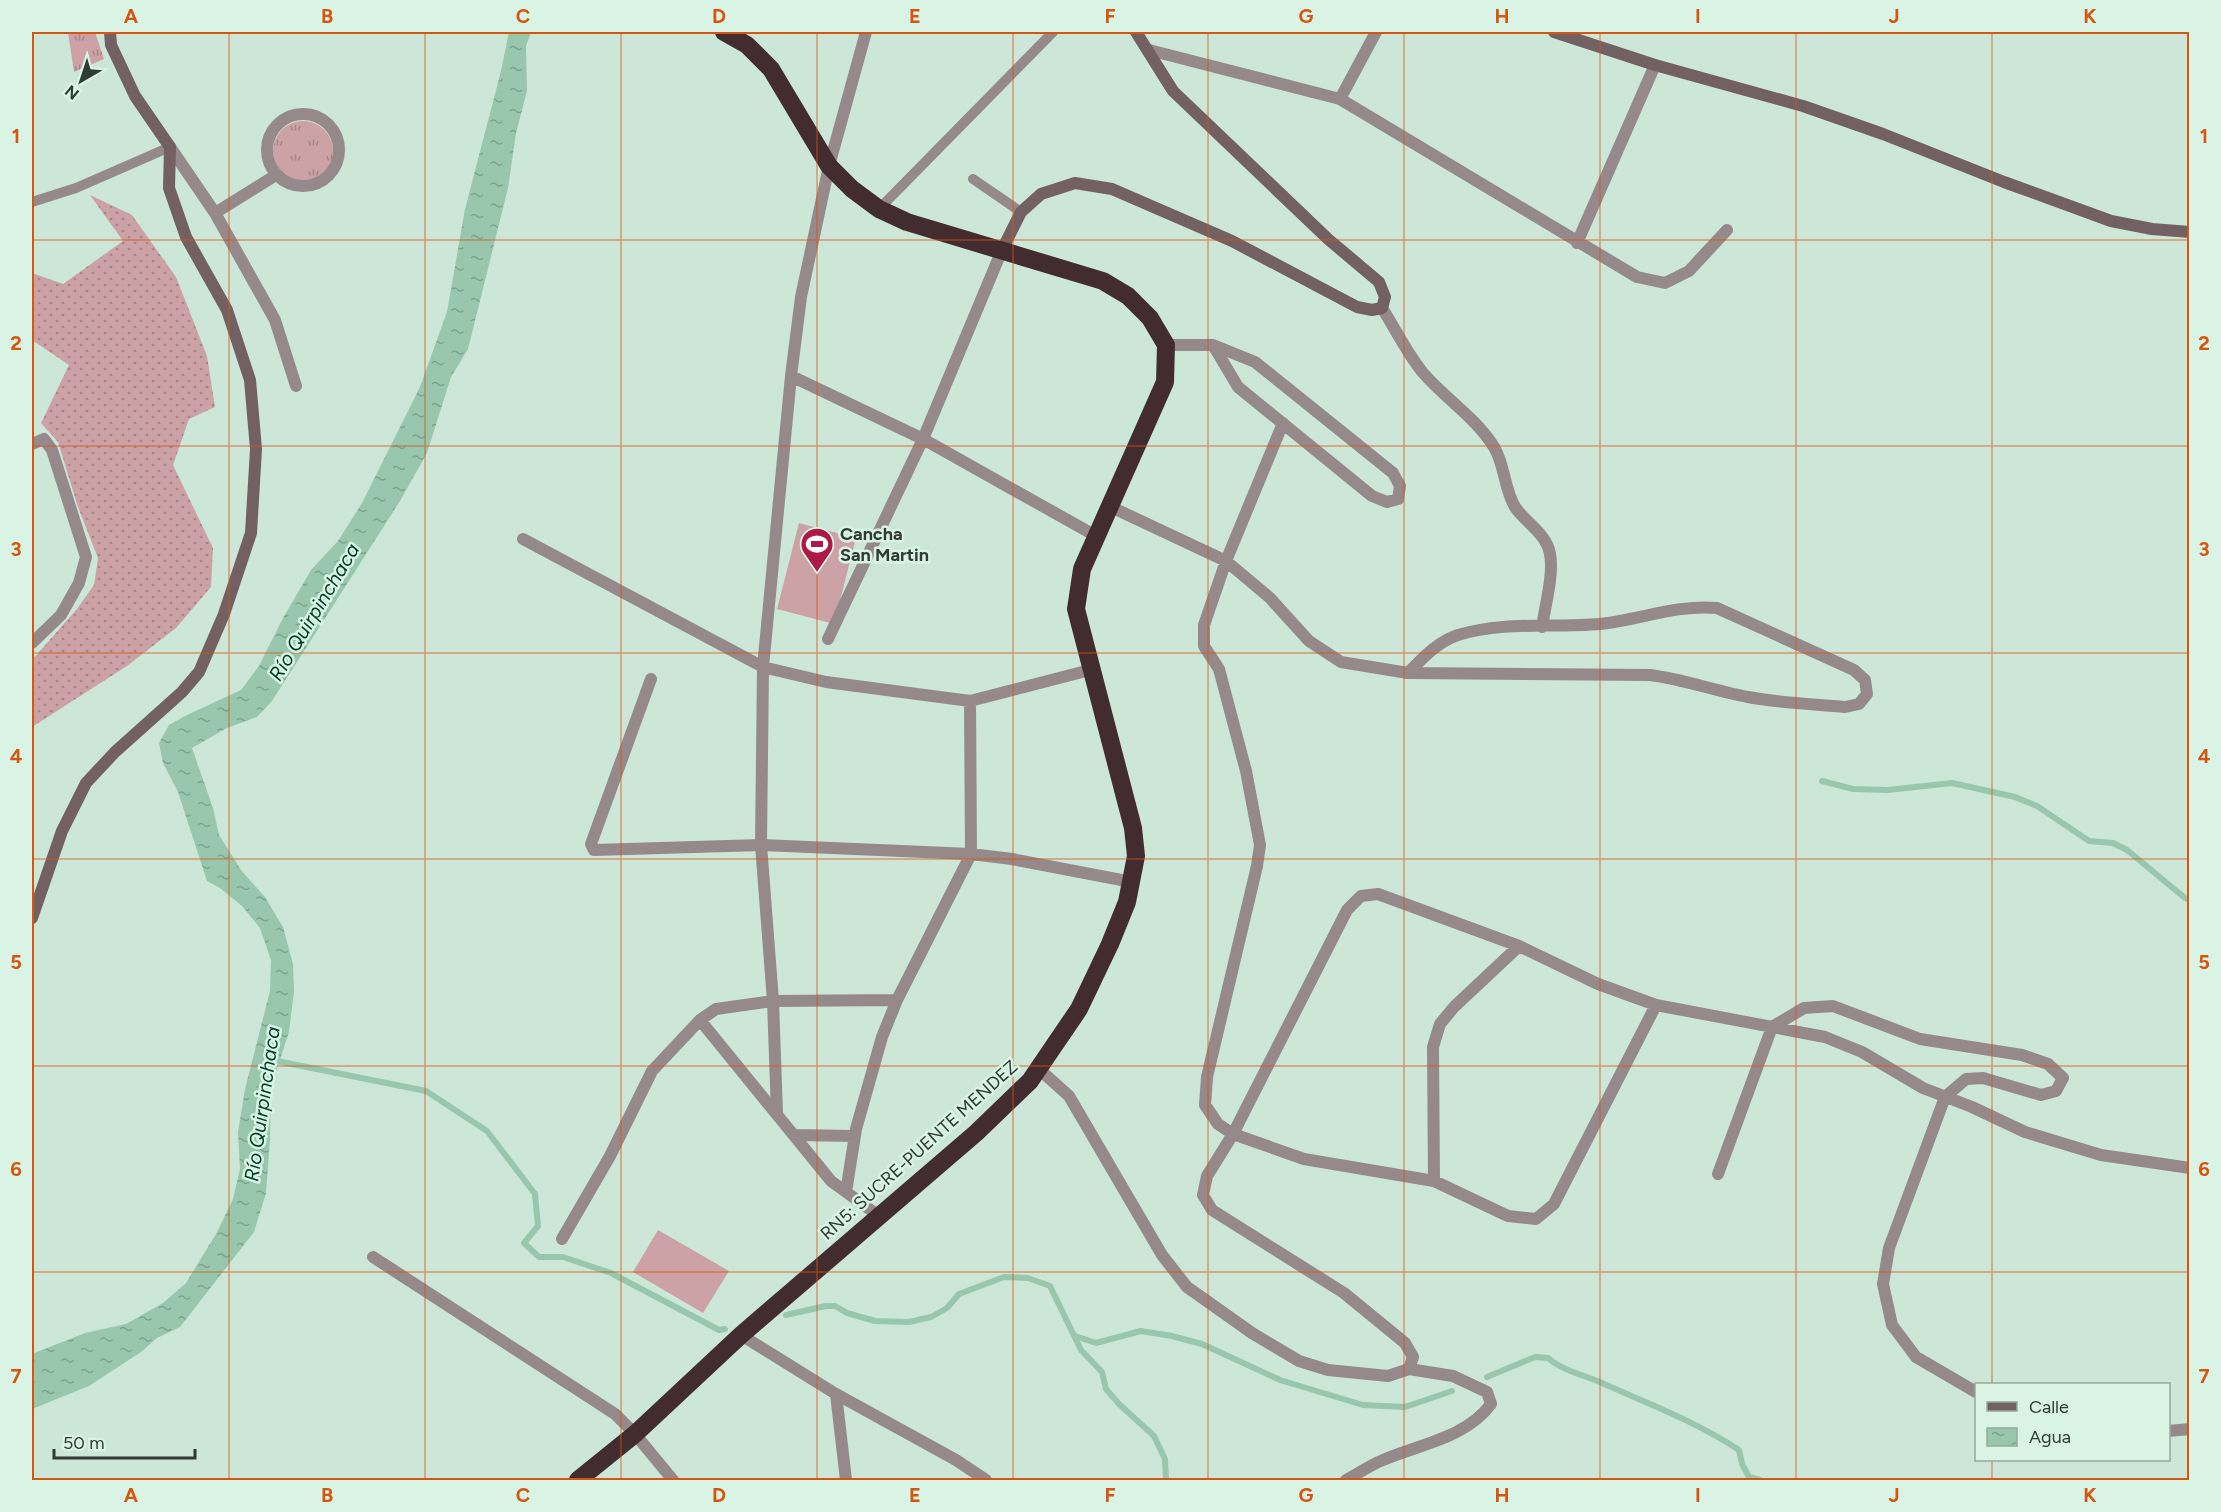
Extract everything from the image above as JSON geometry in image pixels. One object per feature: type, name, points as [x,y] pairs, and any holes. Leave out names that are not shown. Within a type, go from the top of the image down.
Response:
[{"type":"highway","points":[[724,32],[747,45],[771,69],[829,166],[852,189],[879,209],[907,222],[1103,281],[1128,296],[1150,318],[1166,345]]},
{"type":"highway","name":"RN5: SUCRE-PUENTE MENDEZ","points":[[578,1480],[635,1434],[741,1335],[976,1133],[1030,1081],[1079,1009],[1127,902],[1136,856],[1133,828],[1090,670],[1076,609],[1082,569],[1165,382],[1166,345]]},
{"type":"street","points":[[110,32],[111,45],[135,96],[215,213],[275,320],[296,386]]},
{"type":"street","points":[[777,1113],[773,1001],[761,845],[763,667],[791,376],[801,297],[829,166],[866,32]]},
{"type":"street","points":[[1136,32],[1173,91],[1328,239],[1379,282],[1385,297],[1382,308],[1422,372],[1477,424],[1495,448],[1510,498],[1521,515],[1541,534],[1550,552],[1551,568],[1542,627]]},
{"type":"street","points":[[1340,99],[1376,32]]},
{"type":"street","points":[[1554,32],[1655,65],[1803,106],[2111,221],[2152,229],[2190,232]]},
{"type":"street","points":[[1149,50],[1340,99],[1637,277],[1665,283],[1689,271],[1727,230]]},
{"type":"street","points":[[1577,243],[1655,65]]},
{"type":"street","points":[[302,114],[324,121],[332,129],[338,140],[339,152],[336,164],[326,178],[310,186],[297,186],[286,183],[276,175],[267,154],[267,142],[272,131],[280,122],[290,116],[302,114]]},
{"type":"street","points":[[32,918],[62,831],[86,783],[115,752],[183,692],[199,672],[224,614],[252,533],[256,449],[250,380],[227,310],[186,237],[169,188],[170,147]]},
{"type":"street","points":[[215,213],[276,175]]},
{"type":"street","points":[[828,639],[923,439],[1002,250],[1021,212],[1041,194],[1075,183],[1112,189],[1232,241],[1357,307],[1372,310],[1382,308]]},
{"type":"street","points":[[1166,345],[1213,345],[1255,362],[1393,473],[1400,486],[1398,499],[1386,502],[1372,496],[1238,387],[1213,345]]},
{"type":"street","points":[[791,376],[923,439],[1096,536]]},
{"type":"street","points":[[1283,423],[1226,561],[1204,625],[1204,646],[1219,669],[1246,771],[1260,845],[1207,1077],[1205,1105],[1218,1124],[1233,1134],[1304,1159],[1434,1181],[1508,1216],[1536,1219],[1554,1204],[1656,1005]]},
{"type":"street","points":[[32,444],[44,439],[52,450],[86,557],[79,584],[61,615],[32,643]]},
{"type":"street","points":[[1109,506],[1226,561],[1270,598],[1309,641],[1341,662],[1408,673],[1650,675],[1672,677],[1751,698],[1845,707],[1859,704],[1867,694],[1865,680],[1854,670],[1717,608],[1697,606],[1599,624],[1488,628],[1456,636],[1430,650],[1408,673]]},
{"type":"street","points":[[523,539],[763,667],[826,682],[970,701],[1090,670]]},
{"type":"street","points":[[651,679],[591,844],[594,850],[761,845],[971,854],[1012,859],[1132,882]]},
{"type":"street","points":[[846,1192],[855,1137],[882,1036],[897,1000],[971,854],[970,701]]},
{"type":"street","points":[[1409,1369],[1413,1357],[1406,1343],[1344,1293],[1212,1210],[1203,1195],[1207,1176],[1233,1134],[1347,910],[1361,896],[1378,894],[1519,946],[1598,984],[1656,1005],[1825,1037],[1862,1052],[1923,1088],[2025,1132],[2102,1155],[2190,1168]]},
{"type":"street","points":[[1434,1181],[1433,1047],[1440,1024],[1454,1007],[1519,946]]},
{"type":"street","points":[[562,1239],[620,1138],[652,1071],[700,1020],[716,1009],[773,1001],[897,1000]]},
{"type":"street","points":[[1718,1174],[1772,1028],[1804,1008],[1833,1006],[1920,1039],[2022,1055],[2048,1064],[2063,1078],[2056,1091],[2041,1095],[1983,1078],[1966,1079],[1945,1097],[1889,1248],[1883,1284],[1892,1325],[1917,1357],[1975,1391]]},
{"type":"street","points":[[700,1020],[831,1181],[879,1216]]},
{"type":"street","points":[[1039,1069],[1069,1096],[1162,1255],[1187,1287],[1252,1333],[1299,1361],[1328,1370],[1388,1376],[1409,1369],[1453,1376],[1487,1392],[1491,1404],[1481,1418],[1451,1435],[1381,1460],[1346,1480]]},
{"type":"street","points":[[794,1135],[855,1137]]},
{"type":"street","points":[[373,1257],[615,1414],[635,1434],[673,1480]]},
{"type":"street","points":[[741,1335],[836,1394],[956,1460],[986,1480]]},
{"type":"street","points":[[836,1394],[846,1480]]},
{"type":"street","points":[[2170,1431],[2190,1429]]},
{"type":"lane","points":[[879,209],[1053,32]]},
{"type":"lane","points":[[32,202],[76,188],[170,147]]},
{"type":"lane","points":[[973,179],[1021,212]]},
{"type":"green space","points":[[68,32],[95,32],[104,59],[74,72]]},
{"type":"green space","points":[[303,121],[324,130],[333,151],[324,172],[303,181],[282,172],[273,151],[282,130]]},
{"type":"green space","points":[[90,195],[132,215],[176,277],[207,356],[215,407],[189,419],[173,465],[213,548],[211,587],[176,628],[127,666],[32,727],[32,660],[77,609],[94,585],[98,558],[78,507],[58,442],[41,423],[69,365],[32,340],[32,273],[63,284],[123,241]]},
{"type":"green space","name":"Cancha San Martin","points":[[799,523],[856,538],[834,624],[777,609]]},
{"type":"green space","points":[[658,1230],[729,1271],[703,1313],[633,1272]]},
{"type":"water","name":"Río Quirpinchaca","points":[[509,32],[531,32],[526,46],[527,91],[516,133],[508,188],[468,349],[451,377],[427,453],[400,501],[272,701],[257,717],[227,728],[192,748],[213,808],[219,835],[241,870],[265,897],[283,927],[293,964],[294,991],[289,1032],[271,1087],[266,1193],[254,1232],[180,1327],[157,1338],[141,1352],[89,1386],[32,1409],[32,1354],[85,1333],[126,1324],[163,1303],[186,1283],[216,1234],[233,1199],[240,1169],[238,1132],[245,1089],[270,991],[271,960],[260,928],[242,906],[220,888],[207,881],[178,792],[163,763],[159,743],[169,725],[241,690],[259,666],[311,570],[338,541],[362,503],[420,387],[447,312],[465,209]]},
{"type":"waterway","points":[[1822,781],[1853,789],[1888,790],[1952,783],[2015,797],[2037,806],[2089,841],[2113,843],[2127,850],[2190,900]]},
{"type":"waterway","name":"Río Quirpinchaca","points":[[272,1060],[426,1091],[487,1131],[535,1194],[538,1226],[524,1243],[539,1257],[563,1257],[611,1273],[719,1330],[725,1329]]},
{"type":"waterway","points":[[786,1315],[835,1306],[847,1313],[875,1321],[909,1322],[931,1317],[947,1308],[959,1294],[1004,1277],[1028,1278],[1050,1286],[1081,1350],[1102,1372],[1106,1389],[1154,1436],[1165,1459],[1166,1480]]},
{"type":"waterway","points":[[1075,1336],[1096,1343],[1141,1331],[1172,1336],[1202,1344],[1280,1380],[1363,1405],[1405,1407],[1452,1391]]},
{"type":"waterway","points":[[1487,1377],[1535,1357],[1548,1358],[1567,1370],[1672,1414],[1723,1440],[1739,1450],[1742,1464],[1749,1477],[1760,1480]]},
{"type":"place","name":"Cancha San Martin","points":[[817,573]]}]
